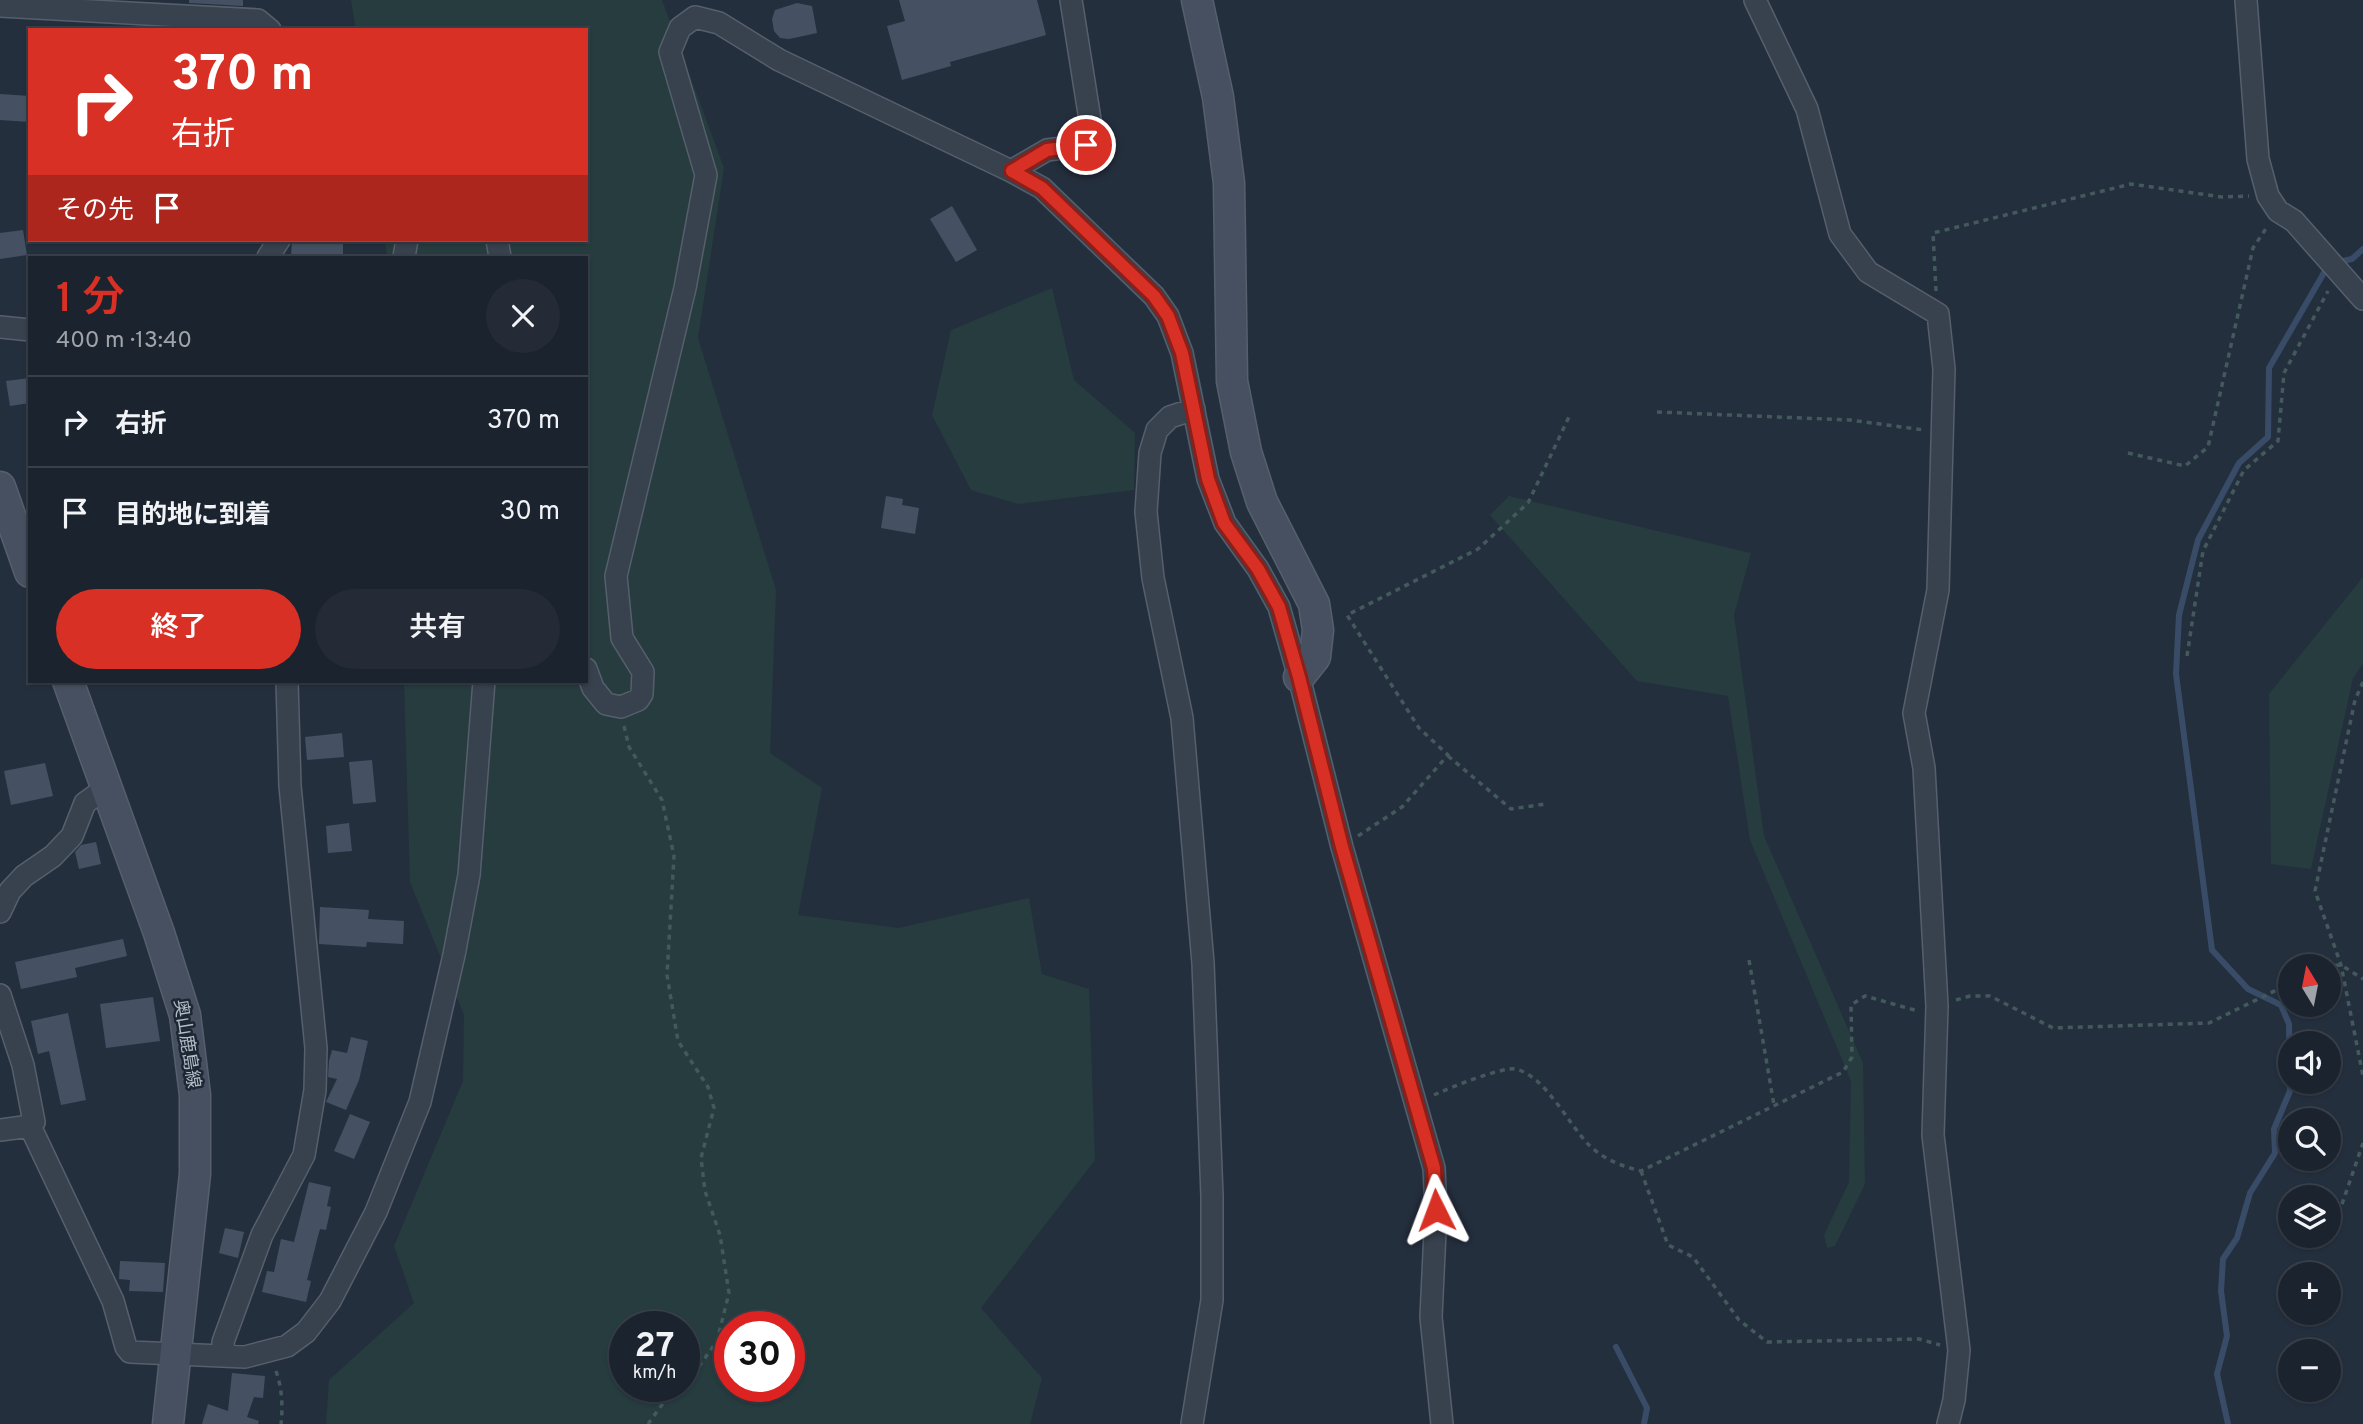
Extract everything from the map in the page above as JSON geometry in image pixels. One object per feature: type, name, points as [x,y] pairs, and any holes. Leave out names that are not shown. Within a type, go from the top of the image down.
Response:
[{"type":"main road","points":[[1197,0],[1218,97],[1229,183],[1234,393],[1246,452],[1262,502],[1314,604],[1318,630],[1315,657],[1299,677]]},
{"type":"main road","points":[[0,487],[28,566]]},
{"type":"main road","name":"奥山鹿島線","points":[[69,683],[159,933],[185,1015],[195,1095],[195,1174],[168,1424]]},
{"type":"street","points":[[1012,171],[1047,150],[1086,145],[1091,126],[1071,0]]},
{"type":"street","points":[[1755,0],[1807,109],[1840,234],[1868,272],[1938,314],[1944,369],[1938,590],[1914,713],[1924,768],[1937,1006],[1933,1135],[1959,1350],[1954,1400],[1948,1424]]},
{"type":"street","points":[[2246,0],[2258,159],[2273,203],[2294,221],[2363,299]]},
{"type":"street","points":[[0,6],[258,20],[268,28]]},
{"type":"street","points":[[588,674],[598,697],[606,704],[621,707],[638,699],[642,694],[643,672],[622,638],[617,576],[685,288],[706,175],[670,52],[680,28],[695,17],[719,23],[779,60],[1012,171],[1042,188],[1154,296],[1168,316],[1182,353],[1208,479],[1224,523],[1258,569],[1279,607],[1342,847],[1434,1168],[1436,1210],[1432,1317],[1441,1424]]},
{"type":"street","points":[[0,327],[28,330]]},
{"type":"street","points":[[1192,1424],[1212,1300],[1212,1196],[1203,963],[1181,718],[1153,578],[1146,512],[1150,453],[1157,430],[1170,418],[1194,409]]},
{"type":"street","points":[[224,1356],[223,1342],[262,1235],[304,1155],[315,1090],[316,1048],[289,786],[287,683]]},
{"type":"street","points":[[30,1126],[113,1301],[126,1347],[130,1352],[244,1357],[288,1346],[306,1332],[330,1301],[376,1212],[420,1102],[469,875],[484,683]]},
{"type":"street","points":[[0,912],[10,891],[24,876],[53,856],[72,836],[85,803],[106,788]]},
{"type":"street","points":[[0,995],[23,1065],[34,1122],[30,1126],[0,1130]]},
{"type":"path","points":[[1938,314],[1933,233],[2131,184],[2273,203],[2253,248],[2208,447],[2185,466],[2128,453]]},
{"type":"path","points":[[2187,656],[2203,551],[2244,470],[2278,441],[2284,373],[2339,271]]},
{"type":"path","points":[[1657,412],[1850,420],[1943,433]]},
{"type":"path","points":[[1545,804],[1511,809],[1419,728],[1347,615],[1478,549],[1528,503],[1569,417]]},
{"type":"path","points":[[2337,954],[2315,891],[2355,700],[2363,682]]},
{"type":"path","points":[[621,707],[629,747],[662,800],[674,856],[667,975],[678,1041],[708,1087],[714,1108],[701,1158],[705,1191],[720,1235],[729,1293],[717,1341],[700,1365]]},
{"type":"path","points":[[1342,847],[1402,807],[1448,755]]},
{"type":"path","points":[[1749,960],[1774,1105]]},
{"type":"path","points":[[2342,966],[2363,979]]},
{"type":"path","points":[[2342,970],[2363,1076]]},
{"type":"path","points":[[1415,1102],[1466,1081],[1514,1069],[1533,1076],[1590,1146],[1619,1166],[1642,1171],[1843,1072],[1852,1057],[1852,1005],[1865,996],[1917,1011],[1970,996],[1990,996],[2053,1028],[2209,1023],[2278,990]]},
{"type":"path","points":[[2341,1207],[2363,1143]]},
{"type":"path","points":[[1642,1171],[1668,1245],[1693,1257],[1739,1320],[1767,1342],[1919,1339],[1959,1350]]},
{"type":"path","points":[[268,1353],[280,1382],[283,1409],[281,1424]]},
{"type":"path","points":[[648,1424],[665,1402]]},
{"type":"green space","points":[[351,0],[662,0],[724,168],[698,338],[776,590],[770,753],[822,788],[798,915],[899,928],[1029,898],[1042,974],[1089,989],[1095,1160],[981,1308],[1042,1378],[1030,1424],[326,1424],[329,1380],[414,1303],[394,1246],[463,1081],[464,1015],[410,882],[404,683],[588,683],[588,256],[387,256],[385,242],[588,242],[588,28],[356,28]]},
{"type":"green space","points":[[1052,288],[1074,380],[1135,433],[1134,490],[1018,504],[971,490],[932,415],[951,330]]},
{"type":"green space","points":[[1509,496],[1751,553],[1734,615],[1764,836],[1863,1063],[1865,1184],[1835,1246],[1827,1248],[1824,1235],[1849,1182],[1851,1081],[1750,840],[1728,696],[1637,681],[1490,515]]},
{"type":"green space","points":[[2363,577],[2363,664],[2353,678],[2311,869],[2271,864],[2269,694]]},
{"type":"building","points":[[189,0],[243,0],[243,6],[189,3]]},
{"type":"building","points":[[899,0],[1037,0],[1046,35],[950,62],[951,66],[902,80],[887,26],[905,21]]},
{"type":"building","points":[[797,3],[812,6],[817,33],[789,39],[780,38],[774,31],[772,19],[775,10]]},
{"type":"building","points":[[0,94],[28,96],[28,122],[0,120]]},
{"type":"building","points":[[952,206],[977,250],[956,262],[930,219]]},
{"type":"building","points":[[23,230],[27,255],[0,259],[0,233]]},
{"type":"building","points":[[292,242],[343,242],[343,256],[291,256]]},
{"type":"building","points":[[28,378],[28,403],[10,406],[6,381]]},
{"type":"building","points":[[886,496],[903,499],[902,505],[919,508],[915,534],[881,528]]},
{"type":"building","points":[[342,733],[344,757],[307,760],[305,737]]},
{"type":"building","points":[[372,760],[376,802],[353,804],[349,762]]},
{"type":"building","points":[[45,763],[53,796],[11,805],[4,771]]},
{"type":"building","points":[[349,823],[352,851],[328,853],[326,826]]},
{"type":"building","points":[[96,842],[101,864],[79,869],[75,852],[81,845]]},
{"type":"building","points":[[320,907],[369,910],[368,919],[404,921],[403,944],[367,942],[366,947],[319,944]]},
{"type":"building","points":[[123,939],[127,956],[75,968],[77,977],[21,989],[15,962]]},
{"type":"building","points":[[153,997],[160,1041],[106,1048],[100,1004]]},
{"type":"building","points":[[68,1013],[86,1100],[61,1105],[49,1051],[38,1054],[31,1021]]},
{"type":"building","points":[[351,1037],[368,1041],[359,1080],[346,1110],[326,1102],[337,1079],[328,1077],[332,1050],[347,1053]]},
{"type":"building","points":[[350,1114],[370,1122],[354,1159],[334,1151]]},
{"type":"building","points":[[309,1182],[331,1187],[327,1206],[331,1207],[326,1230],[320,1229],[317,1240],[307,1280],[311,1281],[306,1302],[262,1292],[267,1271],[274,1272],[281,1239],[294,1242]]},
{"type":"building","points":[[225,1228],[244,1232],[238,1258],[219,1253]]},
{"type":"building","points":[[120,1261],[165,1263],[163,1292],[129,1291],[130,1280],[119,1279]]},
{"type":"building","points":[[232,1373],[265,1376],[263,1398],[254,1397],[247,1417],[259,1421],[258,1424],[202,1424],[208,1404],[228,1411]]},
{"type":"waterway","points":[[2228,1424],[2217,1374],[2227,1336],[2221,1291],[2223,1259],[2237,1238],[2250,1193],[2275,1153],[2274,1129],[2290,1091],[2289,1024],[2281,1005],[2248,989],[2212,950],[2176,674],[2179,615],[2198,540],[2239,463],[2268,437],[2269,368],[2329,264],[2352,259],[2363,249]]},
{"type":"waterway","points":[[1616,1347],[1647,1408],[1644,1424]]},
{"type":"route","points":[[1086,145],[1047,150],[1012,171],[1042,188],[1154,296],[1168,316],[1182,353],[1208,479],[1224,523],[1258,569],[1279,607],[1342,847],[1434,1168],[1436,1210]]}]
